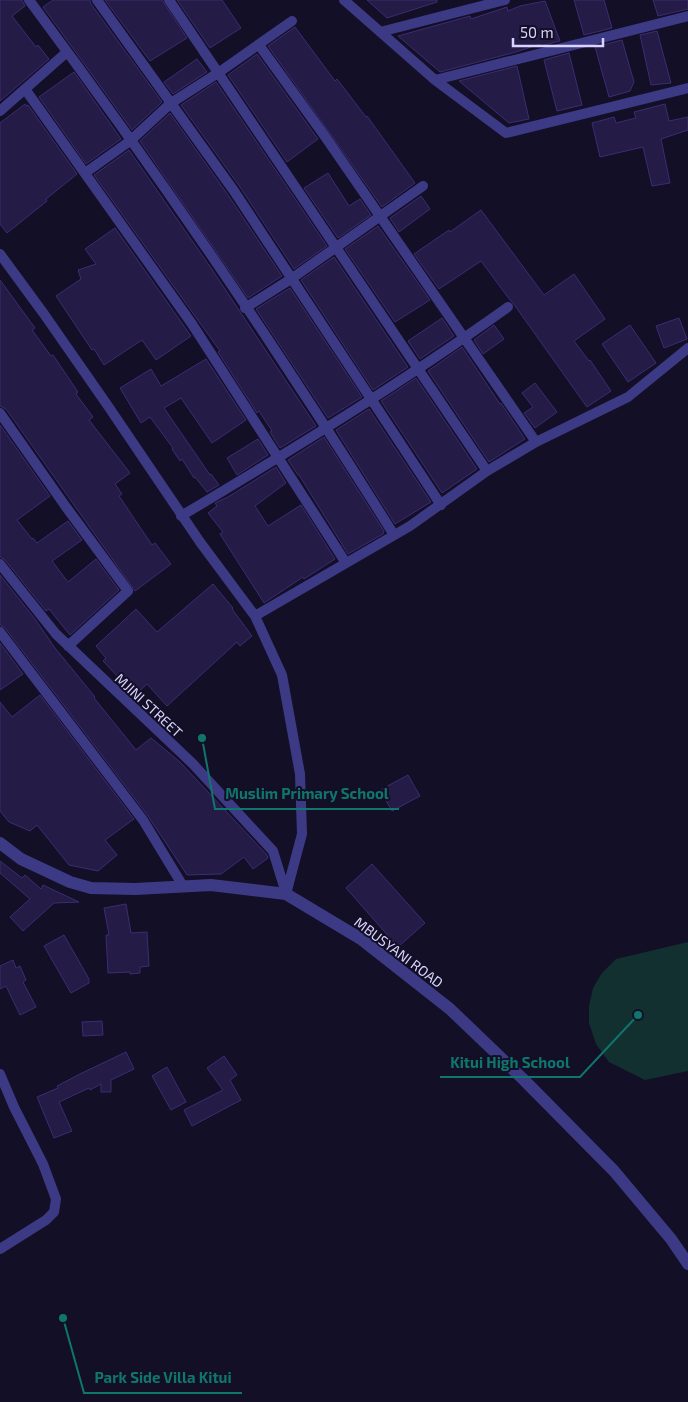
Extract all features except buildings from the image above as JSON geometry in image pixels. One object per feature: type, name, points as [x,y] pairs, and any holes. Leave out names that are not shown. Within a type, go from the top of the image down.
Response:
[{"type":"street","points":[[29,0],[130,141],[245,308],[326,427],[394,535]]},
{"type":"street","points":[[98,0],[234,191],[440,505]]},
{"type":"street","points":[[169,0],[487,471]]},
{"type":"street","points":[[344,0],[435,80],[506,133],[688,88]]},
{"type":"street","points":[[380,32],[505,0]]},
{"type":"street","points":[[435,80],[688,16]]},
{"type":"street","points":[[85,173],[130,141],[171,103],[259,45],[292,20]]},
{"type":"street","points":[[259,45],[324,135],[536,442]]},
{"type":"street","points":[[0,111],[67,52]]},
{"type":"street","points":[[25,89],[192,324],[346,563]]},
{"type":"street","points":[[245,308],[380,218],[423,186]]},
{"type":"street","points":[[0,254],[87,375],[182,516],[256,616],[282,675],[300,774],[302,834],[286,894]]},
{"type":"street","points":[[182,516],[278,458],[464,338],[508,307]]},
{"type":"street","points":[[256,616],[394,535],[487,471],[536,442],[628,397],[688,348]]},
{"type":"street","points":[[0,413],[128,591],[68,646]]},
{"type":"street","name":"MJINI STREET","points":[[0,564],[56,634],[193,764],[272,851],[286,894]]},
{"type":"street","points":[[0,632],[143,820],[183,886]]},
{"type":"street","name":"MBUSYANI ROAD","points":[[0,842],[21,859],[70,882],[92,888],[136,889],[211,885],[286,894],[361,939],[450,1009],[523,1079],[614,1171],[671,1239],[688,1264]]},
{"type":"street","points":[[0,1074],[14,1107],[44,1164],[56,1199],[54,1212],[50,1216],[0,1249]]},
{"type":"green space","points":[[688,942],[688,1071],[645,1080],[609,1062],[596,1044],[589,1023],[589,1006],[593,988],[602,973],[616,959]]},
{"type":"place","name":"Muslim Primary School","points":[[202,738]]},
{"type":"place","name":"Kitui High School","points":[[638,1015]]},
{"type":"place","name":"Park Side Villa Kitui","points":[[63,1318]]}]
